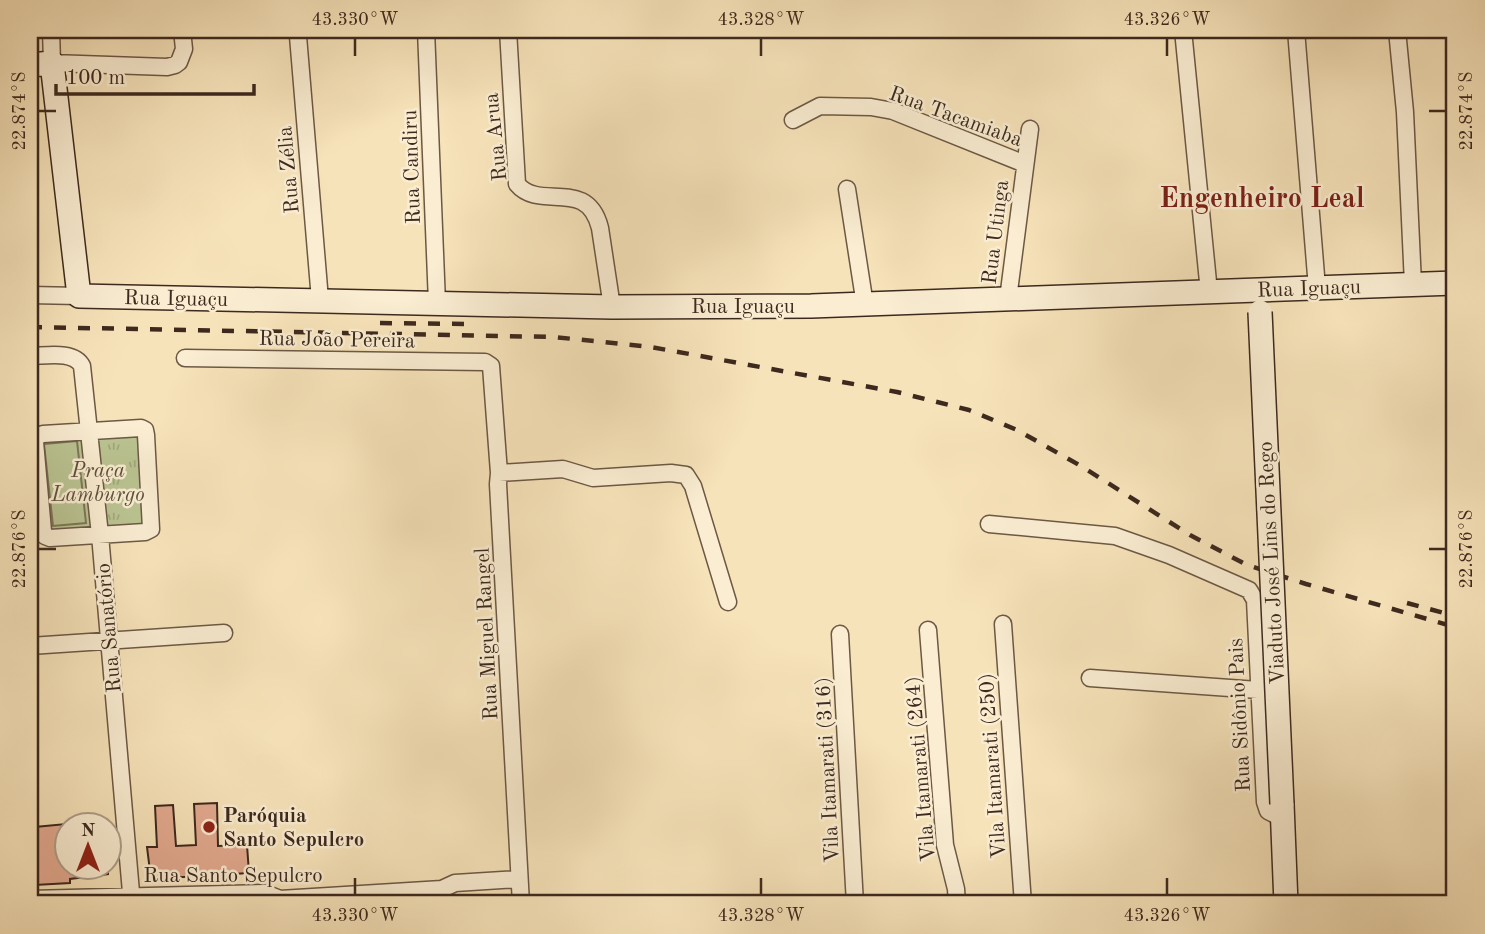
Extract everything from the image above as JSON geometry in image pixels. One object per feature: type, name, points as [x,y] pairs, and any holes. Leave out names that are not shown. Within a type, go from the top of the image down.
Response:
[{"type":"main road","points":[[41,64],[79,296]]},
{"type":"main road","name":"Rua Iguaçu","points":[[79,296],[612,307],[865,305],[1209,292],[1259,301],[1317,288],[1455,283]]},
{"type":"main road","name":"Viaduto José Lins do Rego","points":[[1259,301],[1286,904]]},
{"type":"street","points":[[51,30],[41,64],[175,65],[184,49],[182,30]]},
{"type":"street","name":"Rua Candiru","points":[[426,30],[438,303]]},
{"type":"street","name":"Rua Arua","points":[[508,30],[517,184],[528,192],[576,199],[591,207],[597,215],[600,228],[612,307]]},
{"type":"street","points":[[1183,30],[1209,292]]},
{"type":"street","points":[[1296,30],[1317,288]]},
{"type":"street","points":[[1397,30],[1405,112],[1413,284]]},
{"type":"street","name":"Rua Zélia","points":[[298,36],[320,300]]},
{"type":"street","name":"Rua Tacamiaba","points":[[793,120],[820,106],[871,107],[916,120],[1025,164]]},
{"type":"street","name":"Rua Utinga","points":[[1008,299],[1030,129]]},
{"type":"street","points":[[847,189],[865,305]]},
{"type":"street","name":"Rua Iguaçu","points":[[30,295],[79,296]]},
{"type":"street","name":"Rua Sanatório","points":[[30,356],[73,356],[80,360],[82,366],[100,535],[132,900]]},
{"type":"street","name":"Rua João Pereira","points":[[185,358],[489,364]]},
{"type":"street","name":"Rua Miguel Rangel","points":[[489,364],[493,369],[521,904]]},
{"type":"street","points":[[145,430],[150,529],[145,532],[45,537],[35,442],[37,436],[43,433],[89,431],[145,430]]},
{"type":"street","points":[[499,473],[563,469],[593,478],[671,473],[686,475],[693,486],[727,603]]},
{"type":"street","name":"Rua Sidônio Pais","points":[[989,524],[1094,533],[1132,541],[1249,590],[1255,600],[1265,805],[1272,814],[1282,809]]},
{"type":"street","name":"Vila Itamarati (250)","points":[[1003,624],[1023,904]]},
{"type":"street","name":"Vila Itamarati (264)","points":[[928,630],[945,845],[957,904]]},
{"type":"street","points":[[30,646],[224,633]]},
{"type":"street","name":"Vila Itamarati (316)","points":[[841,634],[855,904]]},
{"type":"street","points":[[1090,678],[1258,690]]},
{"type":"street","name":"Rua Santo Sepulcro","points":[[30,899],[132,900],[265,893],[280,899],[442,889],[455,883],[519,878]]},
{"type":"green space","name":"Praça Lamburgo","points":[[138,436],[148,519],[143,526],[47,531],[42,440]]},
{"type":"green space","points":[[77,441],[86,523],[53,526],[44,444]]},
{"type":"building","points":[[217,803],[218,846],[247,845],[249,873],[151,879],[147,847],[157,847],[155,806],[173,805],[176,846],[196,845],[194,804]]},
{"type":"building","points":[[52,825],[52,881],[70,883],[35,885],[35,827]]},
{"type":"railway","points":[[380,323],[464,324]]},
{"type":"railway","points":[[30,327],[554,337],[651,347],[897,392],[969,410],[1017,430],[1081,466],[1190,535],[1247,565],[1455,627]]},
{"type":"railway","points":[[1407,603],[1455,616]]},
{"type":"place","name":"Paróquia Santo Sepulcro","points":[[209,827]]},
{"type":"district","name":"Engenheiro Leal","points":[[1262,197]]}]
